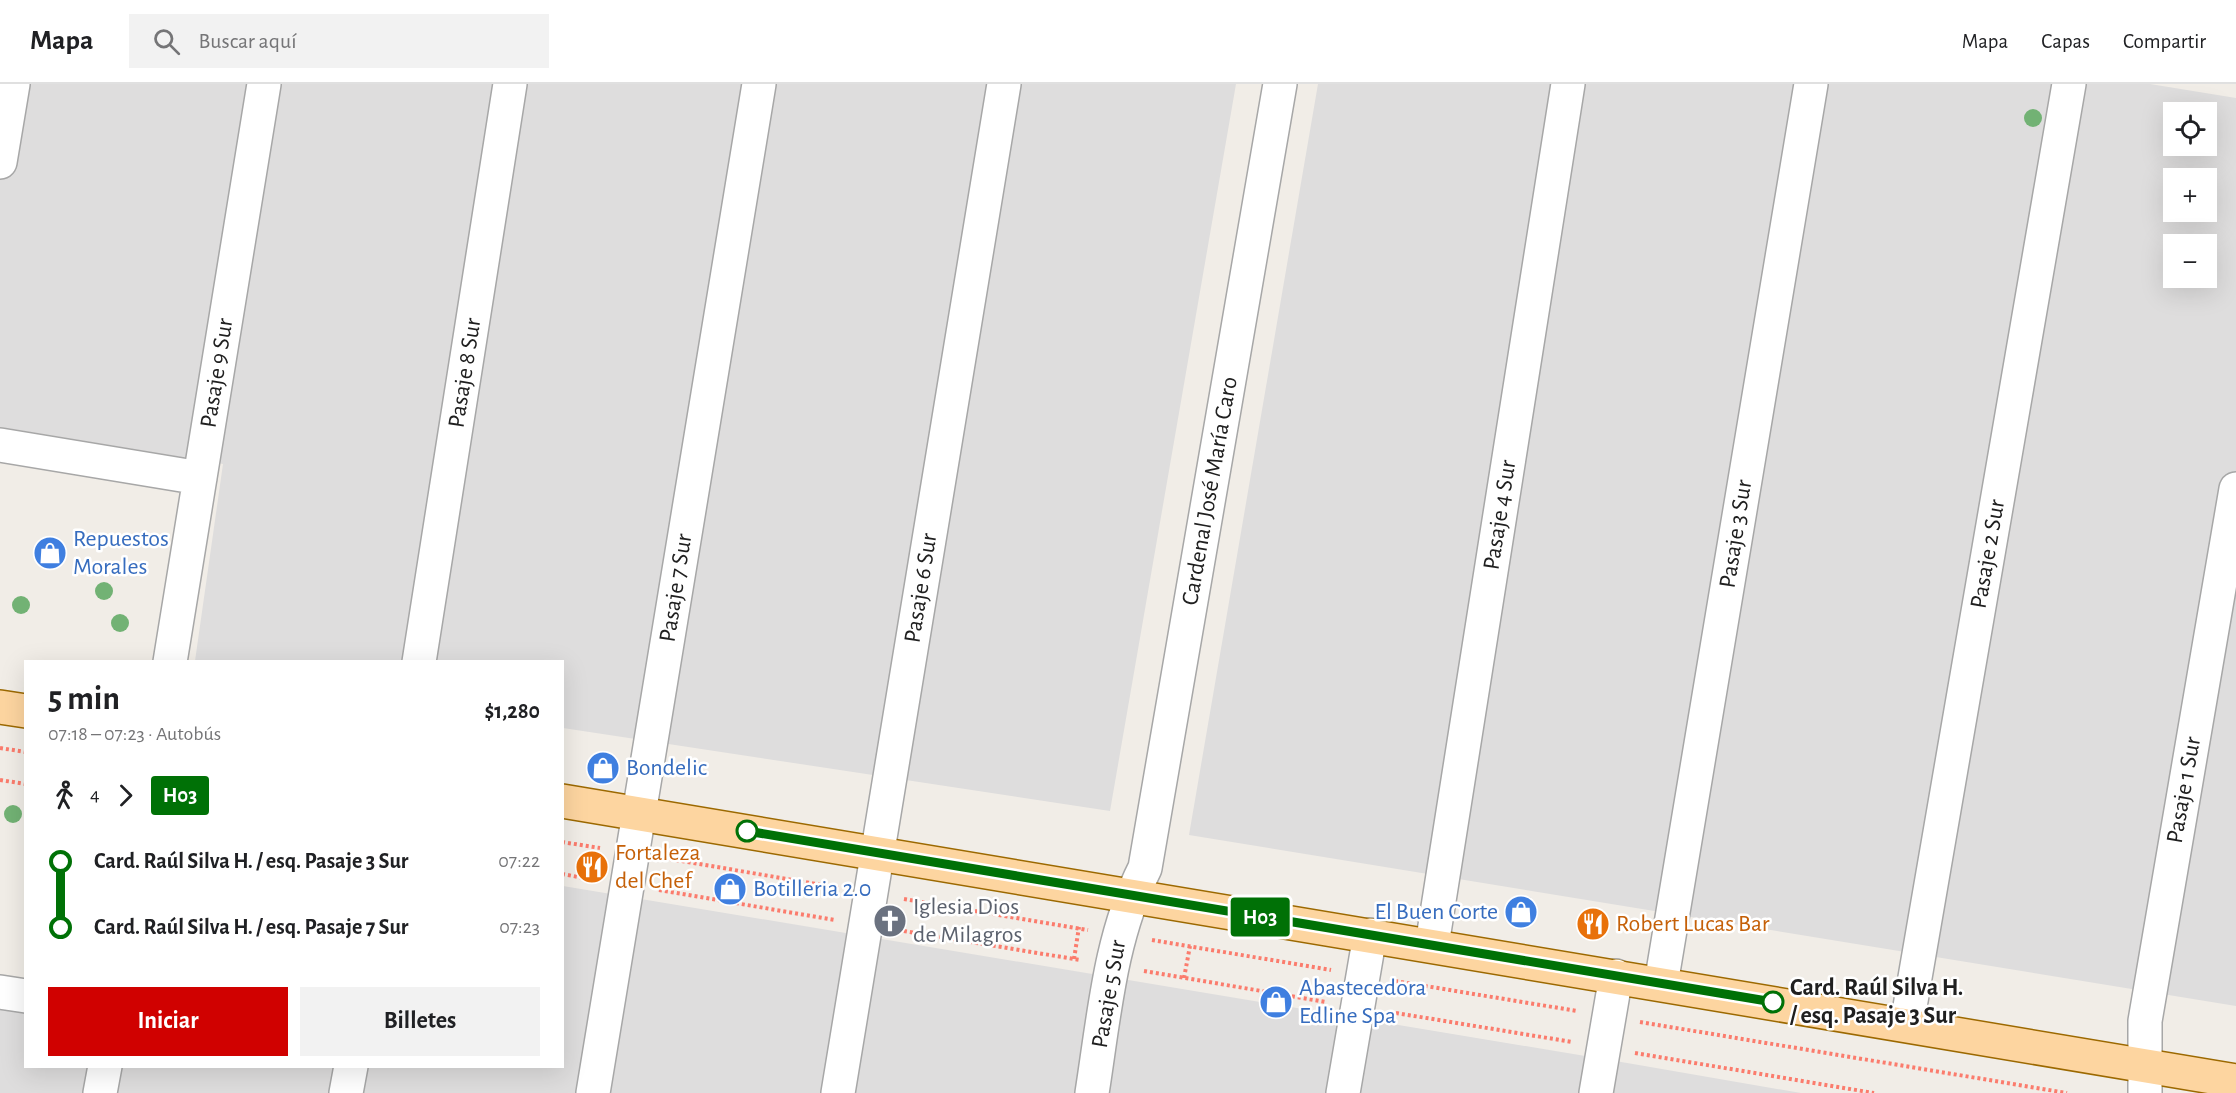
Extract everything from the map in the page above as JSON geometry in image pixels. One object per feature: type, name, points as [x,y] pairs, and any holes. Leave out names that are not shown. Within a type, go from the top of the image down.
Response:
[{"type":"main road","points":[[0,707],[24,711]]},
{"type":"main road","points":[[564,801],[1907,1024],[2145,1079],[2236,1081]]},
{"type":"street","points":[[0,162],[13,84]]},
{"type":"street","name":"Pasaje 9 Sur","points":[[170,660],[264,84]]},
{"type":"street","name":"Pasaje 8 Sur","points":[[419,660],[510,84]]},
{"type":"street","name":"Pasaje 7 Sur","points":[[593,1093],[759,84]]},
{"type":"street","name":"Pasaje 6 Sur","points":[[837,1093],[1004,84]]},
{"type":"street","name":"Cardenal José María Caro","points":[[1131,896],[1145,868],[1280,84]]},
{"type":"street","name":"Pasaje 4 Sur","points":[[1432,945],[1568,84]]},
{"type":"street","name":"Pasaje 3 Sur","points":[[1661,984],[1811,84]]},
{"type":"street","name":"Pasaje 2 Sur","points":[[1907,1024],[2069,84]]},
{"type":"street","points":[[0,445],[200,478]]},
{"type":"street","name":"Pasaje 1 Sur","points":[[2145,1079],[2145,1021],[2236,489]]},
{"type":"street","name":"Pasaje 5 Sur","points":[[1092,1093],[1118,934],[1131,896]]},
{"type":"street","points":[[1343,1093],[1370,935]]},
{"type":"street","points":[[1596,1093],[1616,976]]},
{"type":"street","points":[[0,992],[24,996]]},
{"type":"street","points":[[100,1093],[105,1068]]},
{"type":"street","points":[[346,1093],[351,1068]]},
{"type":"path","points":[[0,747],[24,752]]},
{"type":"path","points":[[0,780],[24,784]]},
{"type":"path","points":[[564,842],[1118,934],[1361,991],[1607,1032],[1874,1093]]},
{"type":"path","points":[[564,874],[1113,966],[1361,991],[1607,1032],[2067,1093]]},
{"type":"shaded area","points":[[0,84],[1236,84],[1110,811],[564,728],[564,660],[195,660],[223,464],[0,427]]},
{"type":"shaded area","points":[[1318,84],[2150,84],[2236,98],[2236,1006],[1189,835]]},
{"type":"shaded area","points":[[564,886],[1801,1093],[0,1093],[0,1007],[24,1011],[24,1068],[564,1068]]},
{"type":"bus line","name":"H03","points":[[747,831],[1773,1002]]},
{"type":"place","name":"Repuestos Morales","points":[[50,553]]},
{"type":"place","name":"Bondelic","points":[[603,768]]},
{"type":"place","name":"Fortaleza del Chef","points":[[592,867]]},
{"type":"place","name":"Botilleria 2.0","points":[[730,889]]},
{"type":"place","name":"El Buen Corte","points":[[1521,912]]},
{"type":"place","name":"Iglesia Dios de Milagros","points":[[890,921]]},
{"type":"place","name":"Robert Lucas Bar","points":[[1593,924]]},
{"type":"place","name":"Abastecedora Edline Spa","points":[[1276,1002]]},
{"type":"place","name":"Card. Raúl Silva H. / esq. Pasaje 3 Sur","points":[[1773,1002]]}]
